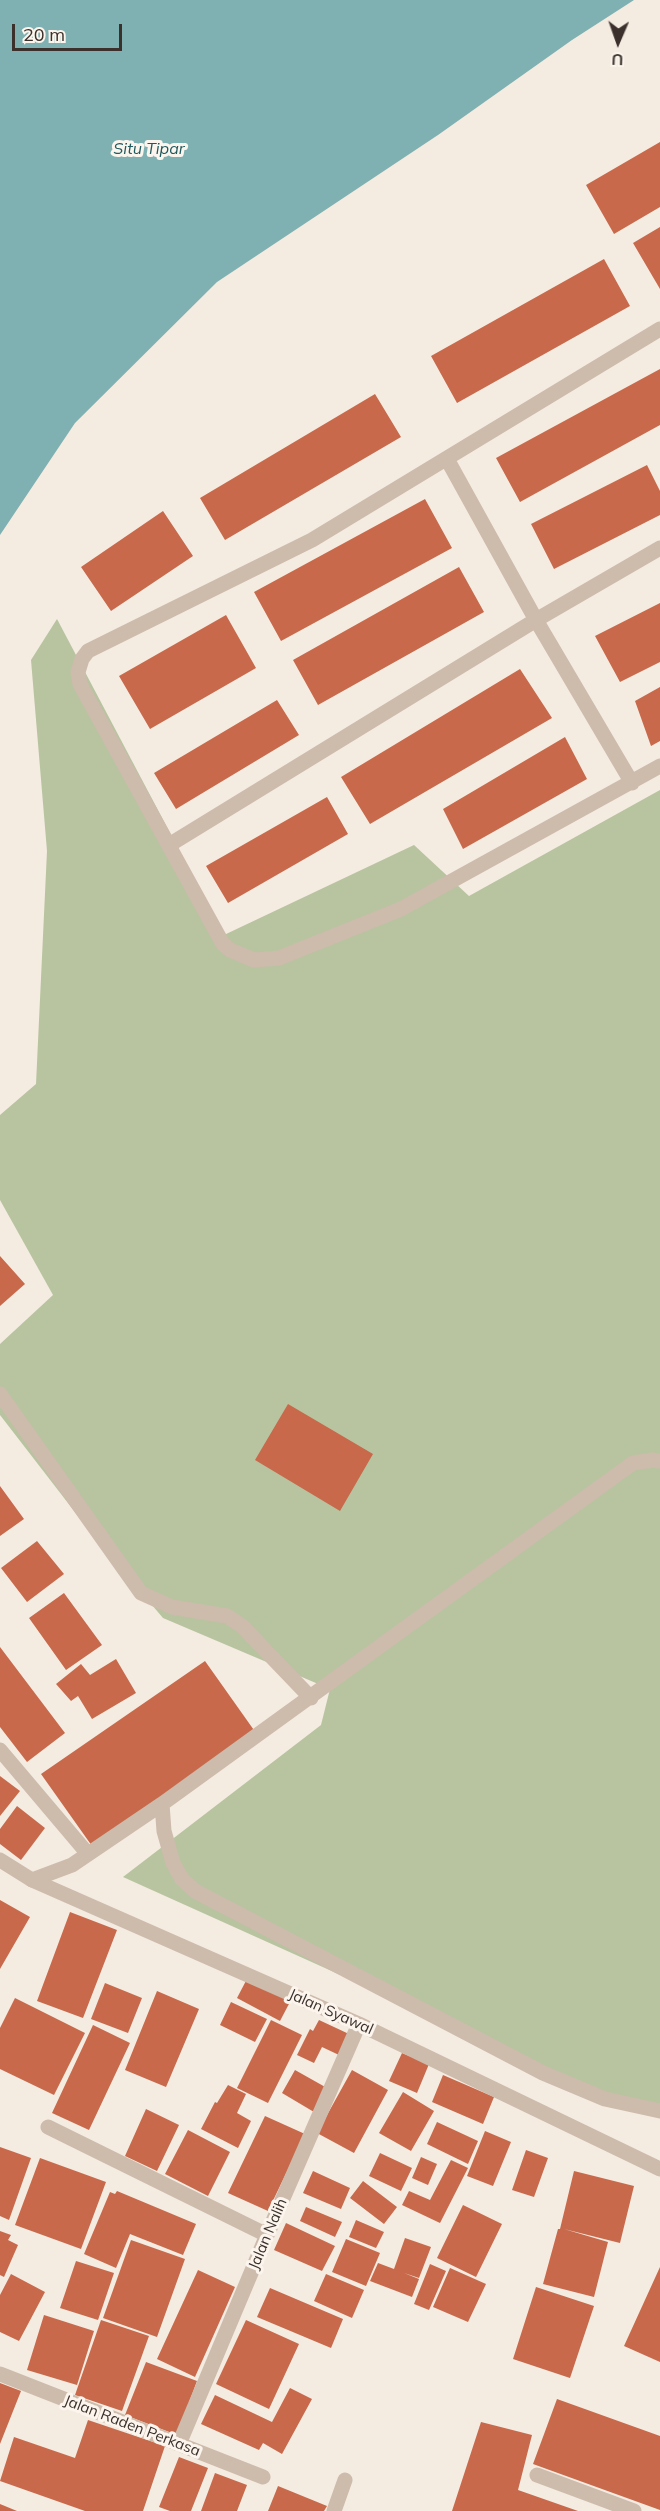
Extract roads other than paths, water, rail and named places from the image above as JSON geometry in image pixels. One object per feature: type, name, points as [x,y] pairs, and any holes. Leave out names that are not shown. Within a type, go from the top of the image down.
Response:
[{"type":"street","points":[[660,328],[312,540],[88,651],[82,659],[78,672],[80,684],[223,944],[230,951],[241,956],[267,961],[401,909],[660,766]]},
{"type":"street","points":[[447,459],[536,620],[632,783]]},
{"type":"street","points":[[169,845],[536,620],[660,548]]},
{"type":"street","points":[[0,1394],[141,1593],[172,1607],[227,1616],[242,1626],[310,1698]]},
{"type":"street","points":[[32,1880],[72,1864],[162,1804],[633,1462],[660,1461]]},
{"type":"street","points":[[0,1750],[88,1854]]},
{"type":"street","points":[[162,1804],[164,1831],[173,1863],[182,1879],[195,1891],[543,2073],[605,2098],[660,2111]]},
{"type":"street","name":"Jalan Syawal","points":[[0,1860],[32,1880],[359,2024],[660,2169]]},
{"type":"street","name":"Jalan Nalih","points":[[180,2444],[267,2235],[359,2024]]},
{"type":"street","points":[[48,2127],[267,2235]]},
{"type":"street","name":"Jalan Raden Perkasa","points":[[0,2374],[263,2477]]},
{"type":"street","points":[[537,2475],[634,2511]]},
{"type":"street","points":[[334,2511],[345,2480]]},
{"type":"water","name":"Situ Tipar","points":[[0,0],[634,0],[572,40],[438,135],[217,282],[75,423],[0,535]]}]
